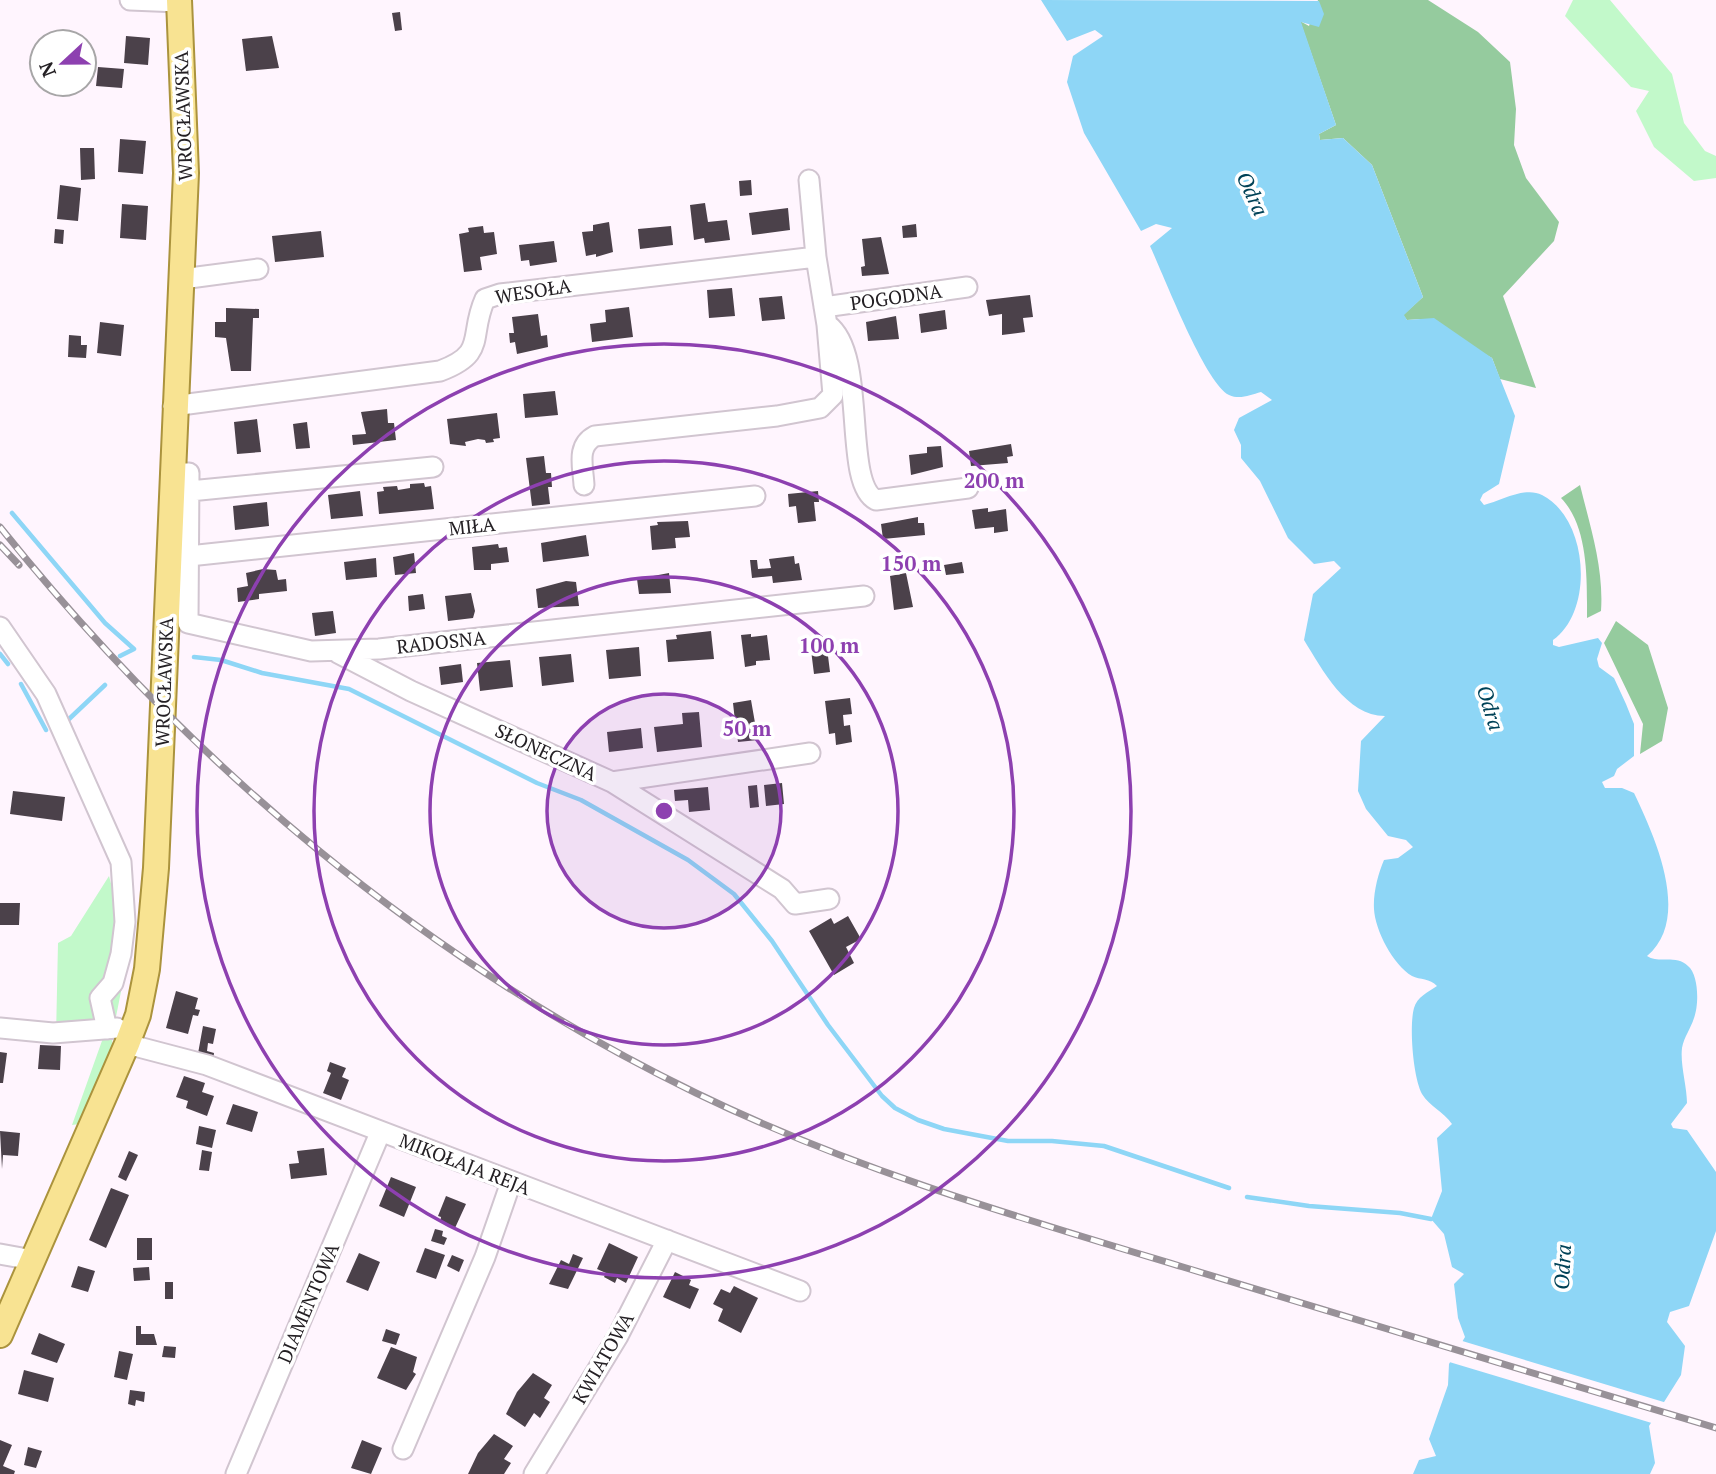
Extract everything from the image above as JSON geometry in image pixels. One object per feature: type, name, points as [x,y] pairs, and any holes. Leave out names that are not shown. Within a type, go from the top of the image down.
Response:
[{"type":"main road","name":"WROCŁAWSKA","points":[[0,1335],[130,1036],[147,969],[154,903],[173,405],[186,173],[179,1]]},
{"type":"street","points":[[130,0],[179,1]]},
{"type":"street","points":[[584,485],[582,450],[586,441],[596,436],[777,416],[820,408],[833,395],[809,180]]},
{"type":"street","name":"WESOŁA","points":[[173,405],[440,371],[458,365],[473,350],[478,315],[485,299],[500,294],[816,257]]},
{"type":"street","points":[[182,279],[258,269]]},
{"type":"street","name":"POGODNA","points":[[826,316],[967,287]]},
{"type":"street","points":[[826,316],[838,333],[849,368],[858,455],[868,496],[876,500],[968,488]]},
{"type":"street","points":[[171,473],[189,473],[190,492],[433,467]]},
{"type":"street","name":"RADOSNA","points":[[190,492],[188,623],[292,649],[338,653],[864,596]]},
{"type":"street","name":"MIŁA","points":[[189,556],[755,496]]},
{"type":"street","points":[[0,627],[46,694],[121,862],[125,922],[121,954],[113,983],[100,998],[107,1029]]},
{"type":"street","name":"SŁONECZNA","points":[[338,653],[411,691],[612,782],[810,753]]},
{"type":"street","points":[[612,782],[782,889],[795,904],[829,900]]},
{"type":"street","name":"MIKOŁAJA REJA","points":[[0,1028],[53,1032],[107,1029],[130,1036],[800,1291]]},
{"type":"street","name":"DIAMENTOWA","points":[[236,1474],[380,1133]]},
{"type":"street","points":[[403,1449],[485,1257],[511,1182]]},
{"type":"street","name":"KWIATOWA","points":[[534,1474],[618,1336],[667,1240]]},
{"type":"street","points":[[0,1254],[33,1259]]},
{"type":"green space","points":[[1318,0],[1428,0],[1478,32],[1510,62],[1516,109],[1514,145],[1526,178],[1559,222],[1554,241],[1503,296],[1536,388],[1500,379],[1492,358],[1421,319],[1407,320],[1403,315],[1423,297],[1372,165],[1343,138],[1320,140],[1319,134],[1336,125],[1300,21],[1309,26]]},
{"type":"green space","points":[[1573,0],[1610,0],[1672,74],[1684,123],[1705,151],[1716,156],[1716,178],[1694,181],[1654,147],[1636,111],[1649,91],[1631,87],[1565,16]]},
{"type":"green space","points":[[1580,485],[1595,547],[1601,595],[1601,611],[1587,618],[1582,539],[1570,510],[1561,498]]},
{"type":"green space","points":[[1616,621],[1648,645],[1668,708],[1662,741],[1640,754],[1643,724],[1604,643]]},
{"type":"green space","points":[[109,876],[129,951],[112,1037],[113,1058],[88,1112],[79,1124],[72,1125],[103,1038],[56,1037],[58,943],[71,936]]},
{"type":"water","name":"Odra","points":[[1041,0],[1319,1],[1324,14],[1319,27],[1301,22],[1336,125],[1319,134],[1320,140],[1343,138],[1372,165],[1423,297],[1404,315],[1407,320],[1434,318],[1492,358],[1515,416],[1499,484],[1483,494],[1480,500],[1484,505],[1521,493],[1535,493],[1557,507],[1569,523],[1577,543],[1581,565],[1580,587],[1575,608],[1566,626],[1553,640],[1553,645],[1559,647],[1598,638],[1602,643],[1597,659],[1599,667],[1614,678],[1634,724],[1634,756],[1617,769],[1614,776],[1602,782],[1605,788],[1622,788],[1634,793],[1659,854],[1668,899],[1667,921],[1660,940],[1647,956],[1683,962],[1692,970],[1697,990],[1696,1012],[1682,1048],[1687,1103],[1671,1124],[1673,1128],[1687,1130],[1716,1172],[1716,1231],[1689,1306],[1670,1312],[1667,1322],[1685,1346],[1681,1375],[1649,1426],[1655,1463],[1650,1474],[1413,1474],[1419,1460],[1436,1456],[1429,1439],[1448,1385],[1449,1364],[1465,1337],[1458,1318],[1454,1284],[1464,1274],[1452,1267],[1444,1234],[1431,1219],[1442,1191],[1437,1138],[1452,1124],[1422,1094],[1416,1076],[1413,1051],[1415,1004],[1437,986],[1412,976],[1398,964],[1386,946],[1375,917],[1375,890],[1384,860],[1398,858],[1413,847],[1406,840],[1388,836],[1366,809],[1358,791],[1361,741],[1385,716],[1371,714],[1347,700],[1327,677],[1304,640],[1313,594],[1341,568],[1334,561],[1314,564],[1288,538],[1260,481],[1241,458],[1241,445],[1234,430],[1239,418],[1272,400],[1261,392],[1237,397],[1229,395],[1208,371],[1150,246],[1172,228],[1156,224],[1141,231],[1084,133],[1067,82],[1073,56],[1103,36],[1095,30],[1067,41]]},
{"type":"pier","points":[[1459,1340],[1667,1403],[1655,1424],[1446,1361]]},
{"type":"building","points":[[400,12],[402,30],[395,31],[392,13]]},
{"type":"building","points":[[126,36],[150,38],[148,65],[124,63]]},
{"type":"building","points":[[272,36],[279,68],[246,71],[242,39]]},
{"type":"building","points":[[98,67],[124,69],[122,88],[98,86]]},
{"type":"building","points":[[120,139],[146,141],[143,174],[118,172]]},
{"type":"building","points":[[80,148],[94,148],[95,179],[81,180]]},
{"type":"building","points":[[751,180],[752,195],[740,196],[739,181]]},
{"type":"building","points":[[60,185],[81,188],[78,221],[57,219]]},
{"type":"building","points":[[705,203],[708,222],[727,220],[730,240],[705,243],[704,238],[694,240],[690,205]]},
{"type":"building","points":[[122,204],[148,206],[146,240],[120,238]]},
{"type":"building","points":[[788,208],[790,230],[752,235],[749,213]]},
{"type":"building","points":[[609,222],[613,252],[596,257],[596,254],[586,256],[582,232],[593,231],[593,225]]},
{"type":"building","points":[[916,224],[917,237],[903,238],[902,226]]},
{"type":"building","points":[[483,226],[484,233],[494,232],[497,254],[480,257],[482,270],[464,272],[459,234],[469,232],[468,228]]},
{"type":"building","points":[[671,226],[673,245],[640,249],[638,229]]},
{"type":"building","points":[[55,229],[64,230],[63,244],[54,243]]},
{"type":"building","points":[[321,231],[324,257],[275,262],[272,236]]},
{"type":"building","points":[[881,237],[889,274],[862,276],[861,267],[865,266],[862,239]]},
{"type":"building","points":[[554,241],[557,262],[530,266],[529,260],[521,261],[519,245]]},
{"type":"building","points":[[732,288],[735,316],[709,318],[707,290]]},
{"type":"building","points":[[1030,295],[1033,317],[1023,318],[1025,332],[1002,335],[1002,314],[989,316],[986,300]]},
{"type":"building","points":[[782,296],[785,319],[762,321],[759,298]]},
{"type":"building","points":[[629,307],[633,337],[592,342],[590,324],[606,322],[605,310]]},
{"type":"building","points":[[226,308],[259,309],[259,318],[253,318],[251,371],[231,371],[226,338],[215,337],[215,322],[226,322]]},
{"type":"building","points":[[945,310],[947,329],[921,333],[919,314]]},
{"type":"building","points":[[538,314],[541,336],[547,335],[548,347],[517,354],[515,342],[510,343],[509,333],[514,333],[512,317]]},
{"type":"building","points":[[896,316],[899,339],[868,341],[866,322]]},
{"type":"building","points":[[100,322],[124,325],[121,356],[97,353]]},
{"type":"building","points":[[69,335],[81,336],[81,345],[87,345],[86,358],[68,357]]},
{"type":"building","points":[[555,391],[558,415],[525,418],[523,394]]},
{"type":"building","points":[[387,409],[388,423],[394,423],[396,440],[353,445],[352,435],[366,434],[361,412]]},
{"type":"building","points":[[497,413],[500,438],[493,439],[494,442],[486,443],[485,440],[478,439],[465,442],[466,446],[450,444],[447,419]]},
{"type":"building","points":[[257,419],[261,452],[237,454],[234,422]]},
{"type":"building","points":[[307,422],[310,448],[296,449],[293,424]]},
{"type":"building","points":[[1011,444],[1013,456],[1007,457],[1008,463],[971,466],[969,451]]},
{"type":"building","points":[[941,446],[943,467],[911,475],[909,455],[927,453],[927,447]]},
{"type":"building","points":[[544,456],[546,473],[551,473],[552,487],[548,487],[550,504],[532,506],[526,458]]},
{"type":"building","points":[[424,483],[425,487],[431,486],[434,509],[379,514],[377,492],[384,491],[383,487],[397,486],[398,490],[410,488],[410,484]]},
{"type":"building","points":[[360,491],[363,516],[331,519],[328,495]]},
{"type":"building","points":[[818,491],[819,502],[814,502],[816,521],[798,523],[796,506],[789,507],[788,494]]},
{"type":"building","points":[[267,502],[269,526],[235,530],[233,506]]},
{"type":"building","points":[[988,508],[988,512],[1006,509],[1008,531],[994,533],[994,527],[975,529],[972,510]]},
{"type":"building","points":[[918,517],[918,523],[924,523],[925,535],[883,539],[881,524]]},
{"type":"building","points":[[688,521],[690,537],[675,538],[676,548],[652,550],[650,526],[658,525],[657,522]]},
{"type":"building","points":[[586,535],[589,556],[543,562],[541,543]]},
{"type":"building","points":[[498,544],[499,548],[507,547],[509,562],[491,564],[491,570],[474,570],[472,547]]},
{"type":"building","points":[[414,553],[416,573],[395,575],[393,557]]},
{"type":"building","points":[[794,556],[795,564],[799,563],[802,580],[773,583],[772,576],[752,578],[750,560],[757,560],[758,569],[771,568],[769,559]]},
{"type":"building","points":[[376,558],[377,577],[346,580],[344,562]]},
{"type":"building","points":[[962,562],[964,573],[946,575],[944,565]]},
{"type":"building","points":[[263,569],[276,570],[278,580],[286,579],[287,591],[259,594],[259,599],[238,602],[237,588],[248,586],[246,573]]},
{"type":"building","points":[[669,573],[671,593],[639,594],[637,579]]},
{"type":"building","points":[[906,573],[913,607],[894,610],[890,576]]},
{"type":"building","points":[[566,581],[576,582],[579,606],[538,608],[536,589]]},
{"type":"building","points":[[471,593],[475,611],[473,618],[448,621],[445,596]]},
{"type":"building","points":[[423,594],[425,609],[409,611],[408,596]]},
{"type":"building","points":[[333,611],[336,633],[315,636],[312,613]]},
{"type":"building","points":[[711,631],[714,659],[668,662],[666,640],[677,639],[676,635]]},
{"type":"building","points":[[751,634],[751,637],[767,635],[770,660],[756,661],[756,665],[745,667],[741,635]]},
{"type":"building","points":[[826,640],[830,672],[814,674],[810,642]]},
{"type":"building","points":[[639,647],[641,676],[609,679],[606,650]]},
{"type":"building","points":[[571,654],[574,682],[542,686],[539,657]]},
{"type":"building","points":[[510,660],[513,687],[480,691],[477,663]]},
{"type":"building","points":[[461,664],[463,682],[441,685],[439,667]]},
{"type":"building","points":[[850,698],[852,714],[843,715],[844,726],[850,725],[852,742],[836,745],[835,733],[829,734],[825,701]]},
{"type":"building","points":[[751,700],[758,740],[738,742],[736,726],[739,726],[738,720],[735,721],[733,703]]},
{"type":"building","points":[[699,712],[702,747],[657,752],[654,727],[683,724],[682,713]]},
{"type":"building","points":[[641,728],[643,748],[609,752],[607,732]]},
{"type":"building","points":[[782,783],[784,804],[766,806],[764,785]]},
{"type":"building","points":[[757,785],[759,807],[750,808],[748,786]]},
{"type":"building","points":[[708,787],[710,810],[689,812],[688,800],[675,801],[674,790]]},
{"type":"building","points":[[13,791],[65,797],[62,821],[10,814]]},
{"type":"building","points":[[0,903],[20,903],[19,925],[0,925]]},
{"type":"building","points":[[848,916],[861,939],[846,947],[854,963],[834,975],[809,931],[831,918],[834,924]]},
{"type":"building","points":[[176,991],[198,998],[195,1009],[200,1010],[198,1016],[193,1015],[188,1034],[166,1028]]},
{"type":"building","points":[[203,1026],[216,1029],[213,1044],[208,1043],[207,1051],[214,1053],[213,1061],[197,1059]]},
{"type":"building","points":[[40,1045],[61,1046],[60,1070],[38,1069]]},
{"type":"building","points":[[0,1052],[7,1053],[3,1083],[0,1083]]},
{"type":"building","points":[[330,1062],[346,1068],[342,1077],[349,1080],[341,1100],[323,1093],[331,1073],[327,1071]]},
{"type":"building","points":[[184,1076],[205,1083],[202,1092],[214,1096],[207,1116],[186,1108],[188,1101],[176,1097]]},
{"type":"building","points":[[233,1104],[258,1112],[252,1132],[226,1124]]},
{"type":"building","points":[[199,1126],[216,1130],[212,1148],[196,1144]]},
{"type":"building","points":[[0,1131],[20,1133],[18,1156],[3,1155],[2,1169]]},
{"type":"building","points":[[324,1148],[327,1175],[291,1179],[289,1164],[299,1163],[297,1151]]},
{"type":"building","points":[[202,1150],[212,1152],[209,1171],[199,1170]]},
{"type":"building","points":[[129,1151],[138,1155],[126,1181],[118,1177]]},
{"type":"building","points":[[391,1177],[416,1187],[404,1217],[379,1206]]},
{"type":"building","points":[[111,1188],[129,1195],[106,1248],[89,1240]]},
{"type":"building","points":[[446,1196],[466,1204],[455,1228],[440,1222],[441,1217],[438,1216]]},
{"type":"building","points":[[435,1229],[443,1231],[442,1236],[447,1238],[444,1245],[431,1241]]},
{"type":"building","points":[[137,1238],[152,1238],[152,1260],[137,1260]]},
{"type":"building","points":[[609,1243],[638,1257],[626,1283],[617,1278],[615,1283],[604,1277],[606,1273],[597,1269]]},
{"type":"building","points":[[425,1248],[445,1255],[436,1279],[416,1272]]},
{"type":"building","points":[[359,1253],[380,1262],[368,1291],[346,1282]]},
{"type":"building","points":[[573,1254],[583,1258],[568,1289],[549,1284],[561,1260],[569,1264]]},
{"type":"building","points":[[452,1255],[464,1260],[459,1272],[447,1266]]},
{"type":"building","points":[[78,1266],[95,1271],[88,1292],[71,1287]]},
{"type":"building","points":[[149,1267],[150,1280],[134,1281],[133,1268]]},
{"type":"building","points":[[675,1272],[691,1280],[689,1285],[699,1289],[690,1309],[663,1297]]},
{"type":"building","points":[[165,1282],[173,1282],[173,1299],[165,1299]]},
{"type":"building","points":[[734,1286],[758,1298],[741,1333],[718,1321],[723,1309],[713,1304],[721,1289],[730,1293]]},
{"type":"building","points":[[136,1326],[141,1326],[141,1334],[154,1334],[157,1345],[136,1345]]},
{"type":"building","points":[[386,1329],[400,1334],[396,1345],[382,1341]]},
{"type":"building","points":[[39,1333],[65,1344],[57,1363],[31,1354]]},
{"type":"building","points":[[164,1346],[176,1347],[175,1358],[162,1357]]},
{"type":"building","points":[[391,1347],[417,1357],[413,1372],[416,1374],[406,1390],[377,1378]]},
{"type":"building","points":[[119,1351],[133,1354],[127,1380],[114,1377]]},
{"type":"building","points":[[24,1370],[54,1378],[48,1402],[18,1394]]},
{"type":"building","points":[[533,1373],[552,1385],[544,1398],[550,1402],[540,1418],[534,1413],[525,1427],[506,1414],[517,1392]]},
{"type":"building","points":[[130,1390],[145,1392],[144,1402],[136,1400],[135,1406],[128,1404]]},
{"type":"building","points":[[494,1434],[513,1446],[504,1459],[511,1463],[504,1474],[468,1474],[478,1453]]},
{"type":"building","points":[[0,1440],[12,1445],[3,1466],[15,1471],[14,1474],[0,1474]]},
{"type":"building","points":[[362,1440],[382,1448],[371,1474],[351,1468]]},
{"type":"building","points":[[28,1447],[42,1451],[36,1468],[24,1465]]},
{"type":"waterway","points":[[12,513],[105,623],[134,649],[120,656]]},
{"type":"waterway","points":[[0,654],[8,664]]},
{"type":"waterway","points":[[194,657],[221,660],[262,673],[349,689],[537,783],[581,800],[688,860],[734,894],[772,941],[828,1025],[882,1096],[895,1108],[918,1120],[944,1129],[1008,1141],[1052,1141],[1104,1146],[1229,1188]]},
{"type":"waterway","points":[[21,684],[46,730]]},
{"type":"waterway","points":[[68,720],[105,685]]},
{"type":"waterway","points":[[1247,1197],[1309,1206],[1400,1213],[1431,1219]]},
{"type":"railway","points":[[0,527],[73,614],[151,697],[232,775],[317,849],[406,918],[499,982],[596,1040],[696,1093],[815,1145],[936,1190],[1716,1428]]},
{"type":"railway","points":[[0,545],[19,565]]}]
